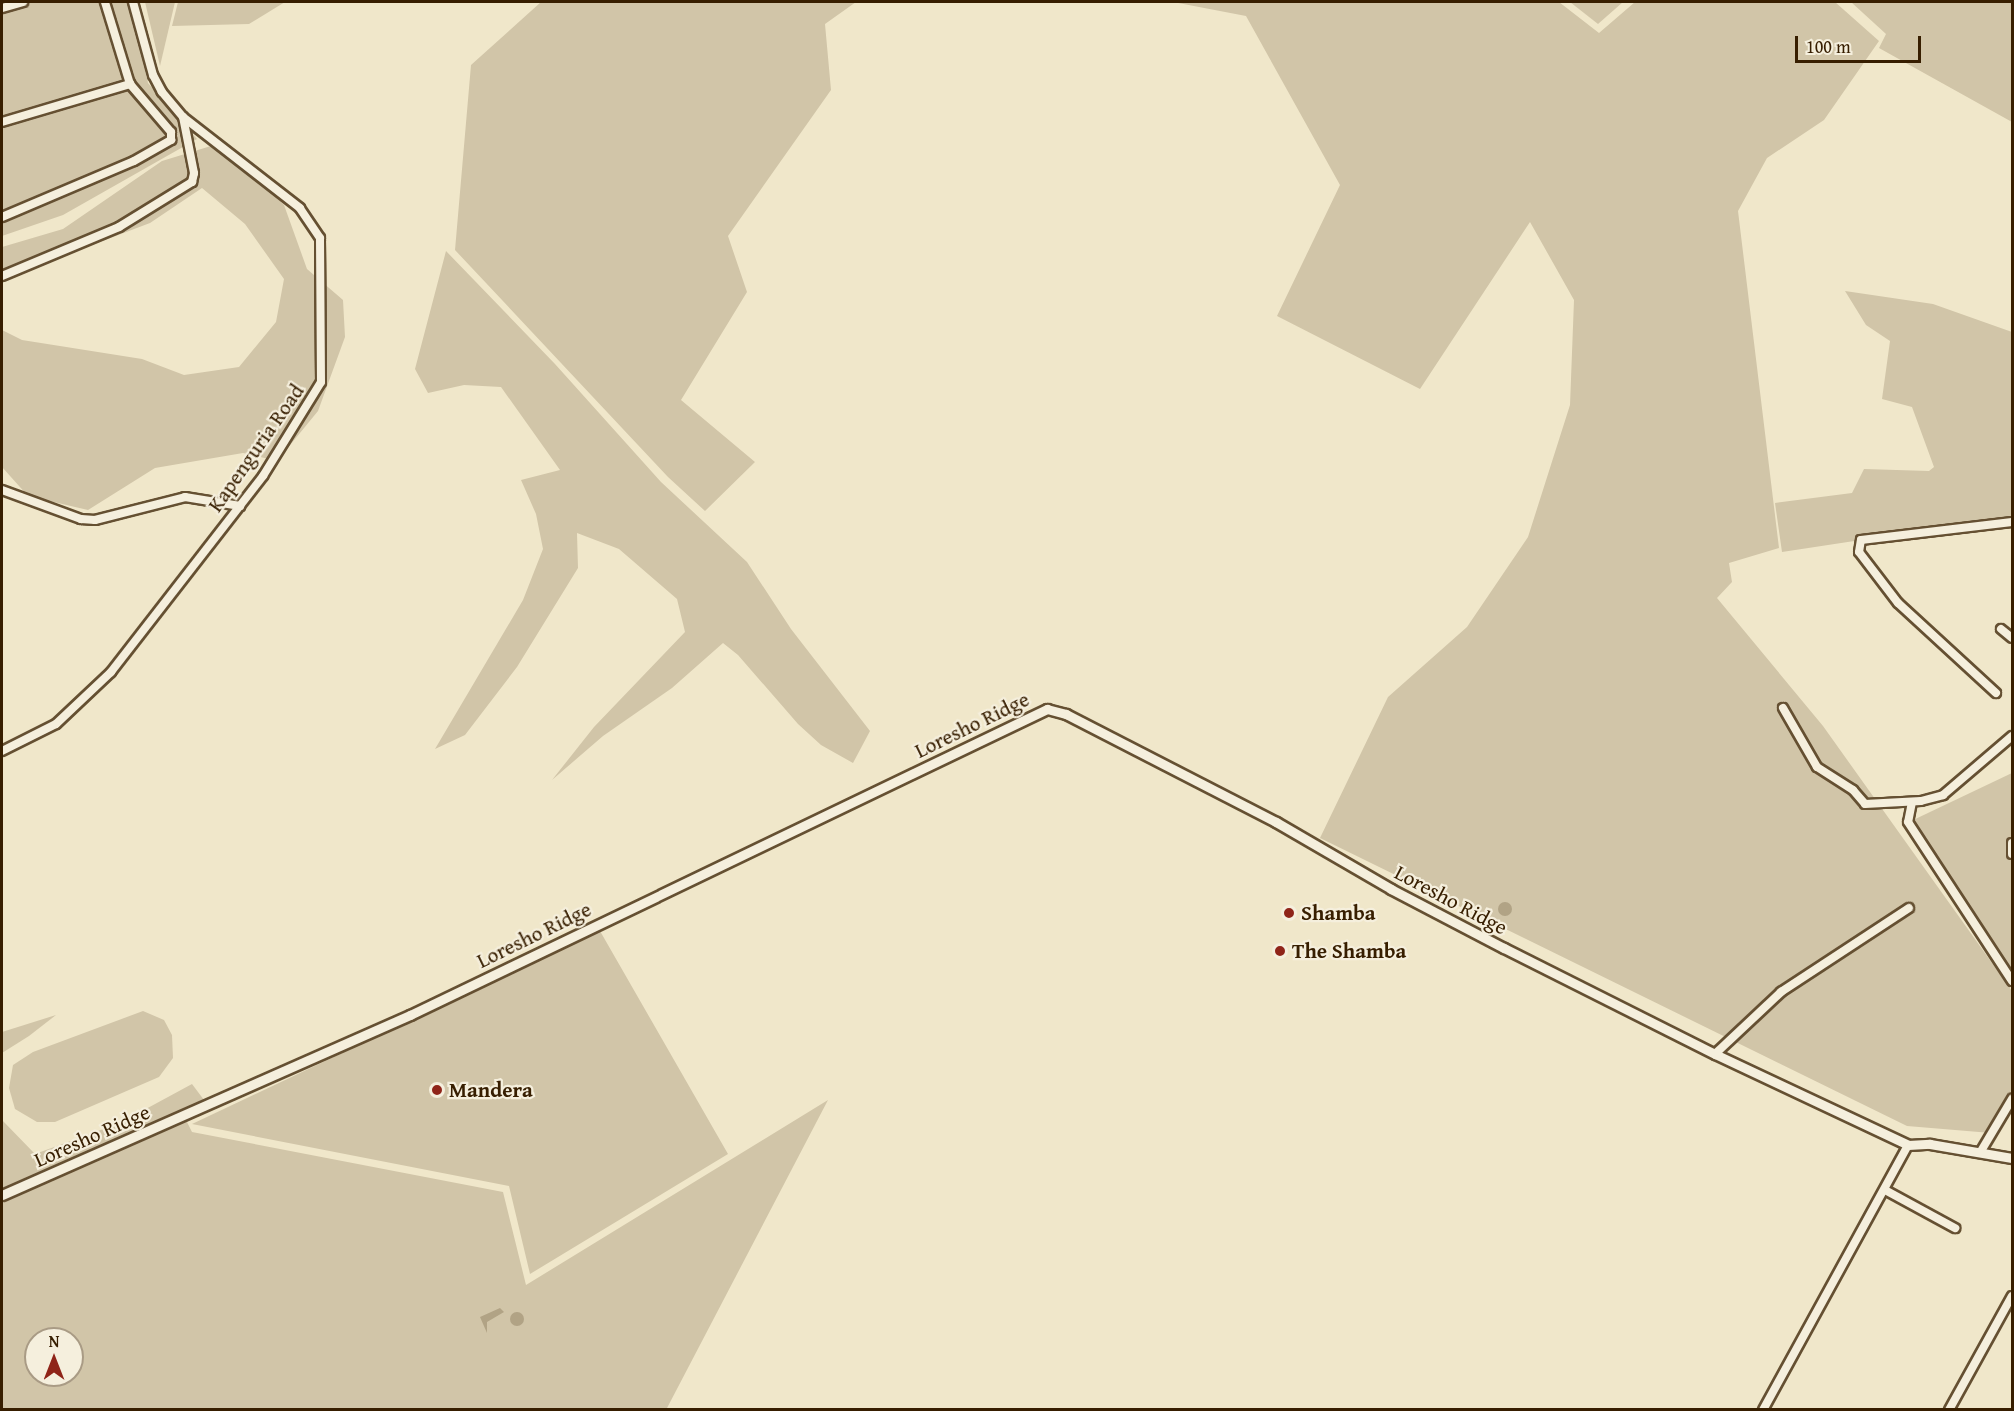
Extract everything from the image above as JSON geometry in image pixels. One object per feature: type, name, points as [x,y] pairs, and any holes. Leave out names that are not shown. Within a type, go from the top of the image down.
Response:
[{"type":"street","points":[[2,8],[23,2]]},
{"type":"street","points":[[2,217],[125,165],[171,140],[171,132],[130,84],[105,2]]},
{"type":"street","name":"Kapenguria Road","points":[[2,752],[56,724],[80,704],[111,672],[240,506],[319,389],[320,238],[300,208],[183,117],[153,75],[133,2]]},
{"type":"street","points":[[2,122],[130,84]]},
{"type":"street","points":[[2,276],[119,227],[192,182],[194,172],[183,117]]},
{"type":"street","points":[[2,490],[81,519],[95,520],[185,497],[240,506]]},
{"type":"street","points":[[1996,693],[1898,603],[1860,552],[1860,546],[1861,540],[1870,538],[2013,522]]},
{"type":"street","points":[[2001,629],[2013,638]]},
{"type":"street","points":[[1783,708],[1817,766],[1853,790],[1865,804],[1912,802],[1943,795],[2013,736]]},
{"type":"street","name":"Loresho Ridge","points":[[2,1195],[410,1015],[1047,709],[1066,714],[1223,795],[1391,889],[1714,1054],[1908,1145],[1981,1151],[2013,1158]]},
{"type":"street","points":[[1912,802],[1908,822],[2013,981]]},
{"type":"street","points":[[2013,843],[2013,854]]},
{"type":"street","points":[[1714,1054],[1781,992],[1909,908]]},
{"type":"street","points":[[1981,1151],[2013,1099]]},
{"type":"street","points":[[1763,1410],[1908,1145]]},
{"type":"street","points":[[1885,1190],[1955,1228]]},
{"type":"street","points":[[1949,1410],[2013,1296]]},
{"type":"shaded area","points":[[2,2],[131,2],[148,83],[197,139],[63,215],[2,236]]},
{"type":"shaded area","points":[[145,2],[175,2],[160,66]]},
{"type":"shaded area","points":[[178,2],[285,2],[249,24],[172,26]]},
{"type":"shaded area","points":[[541,2],[856,2],[825,24],[831,90],[728,236],[747,292],[681,400],[755,462],[705,511],[668,477],[455,250],[471,65]]},
{"type":"shaded area","points":[[1173,2],[1559,2],[1599,33],[1635,2],[1835,2],[1879,41],[1824,120],[1767,158],[1738,211],[1779,548],[1729,563],[1732,582],[1717,598],[1823,726],[2012,991],[2012,1089],[1991,1133],[1907,1126],[1320,838],[1388,697],[1467,627],[1528,537],[1570,405],[1574,300],[1530,222],[1420,389],[1277,316],[1340,185],[1246,16]]},
{"type":"shaded area","points":[[1570,2],[1623,2],[1598,24]]},
{"type":"shaded area","points":[[1851,2],[2012,2],[2012,122],[1879,48],[1886,34]]},
{"type":"shaded area","points":[[224,142],[284,205],[307,269],[343,300],[345,337],[318,411],[277,461],[243,453],[155,468],[88,510],[28,496],[2,467],[2,330],[22,340],[142,359],[184,375],[239,367],[276,322],[284,279],[245,224],[202,188],[150,223],[2,279],[2,247],[63,229],[162,161]]},
{"type":"shaded area","points":[[446,251],[555,364],[661,482],[747,562],[791,629],[870,731],[853,763],[821,745],[798,724],[738,655],[723,643],[672,688],[603,736],[552,780],[594,727],[685,632],[677,599],[619,549],[577,533],[578,568],[517,667],[465,735],[435,749],[523,600],[543,549],[536,514],[521,480],[560,470],[501,387],[464,385],[428,393],[415,369]]},
{"type":"shaded area","points":[[1845,291],[1933,304],[2012,332],[2012,517],[1782,552],[1775,503],[1852,493],[1864,469],[1929,471],[1934,467],[1912,407],[1882,399],[1890,341],[1866,325]]},
{"type":"shaded area","points":[[2012,773],[2012,973],[1909,822]]},
{"type":"shaded area","points":[[1505,902],[1510,904],[1512,909],[1510,914],[1505,916],[1500,914],[1498,909],[1500,904]]},
{"type":"shaded area","points":[[600,931],[728,1154],[530,1274],[509,1186],[192,1124]]},
{"type":"shaded area","points":[[143,1011],[164,1020],[172,1035],[173,1058],[159,1077],[55,1122],[37,1122],[15,1109],[9,1088],[13,1065],[33,1052]]},
{"type":"shaded area","points":[[56,1015],[29,1036],[2,1053],[2,1032]]},
{"type":"shaded area","points":[[192,1084],[204,1100],[202,1112],[187,1122],[192,1132],[503,1192],[526,1285],[828,1100],[666,1410],[2,1409],[2,1120],[35,1154],[120,1123]]},
{"type":"shaded area","points":[[500,1308],[504,1312],[487,1322],[487,1333],[480,1317]]},
{"type":"shaded area","points":[[514,1312],[520,1312],[524,1319],[520,1326],[514,1326],[510,1322],[510,1316]]},
{"type":"place","name":"Shamba","points":[[1289,913]]},
{"type":"place","name":"The Shamba","points":[[1280,951]]},
{"type":"place","name":"Mandera","points":[[437,1090]]}]
